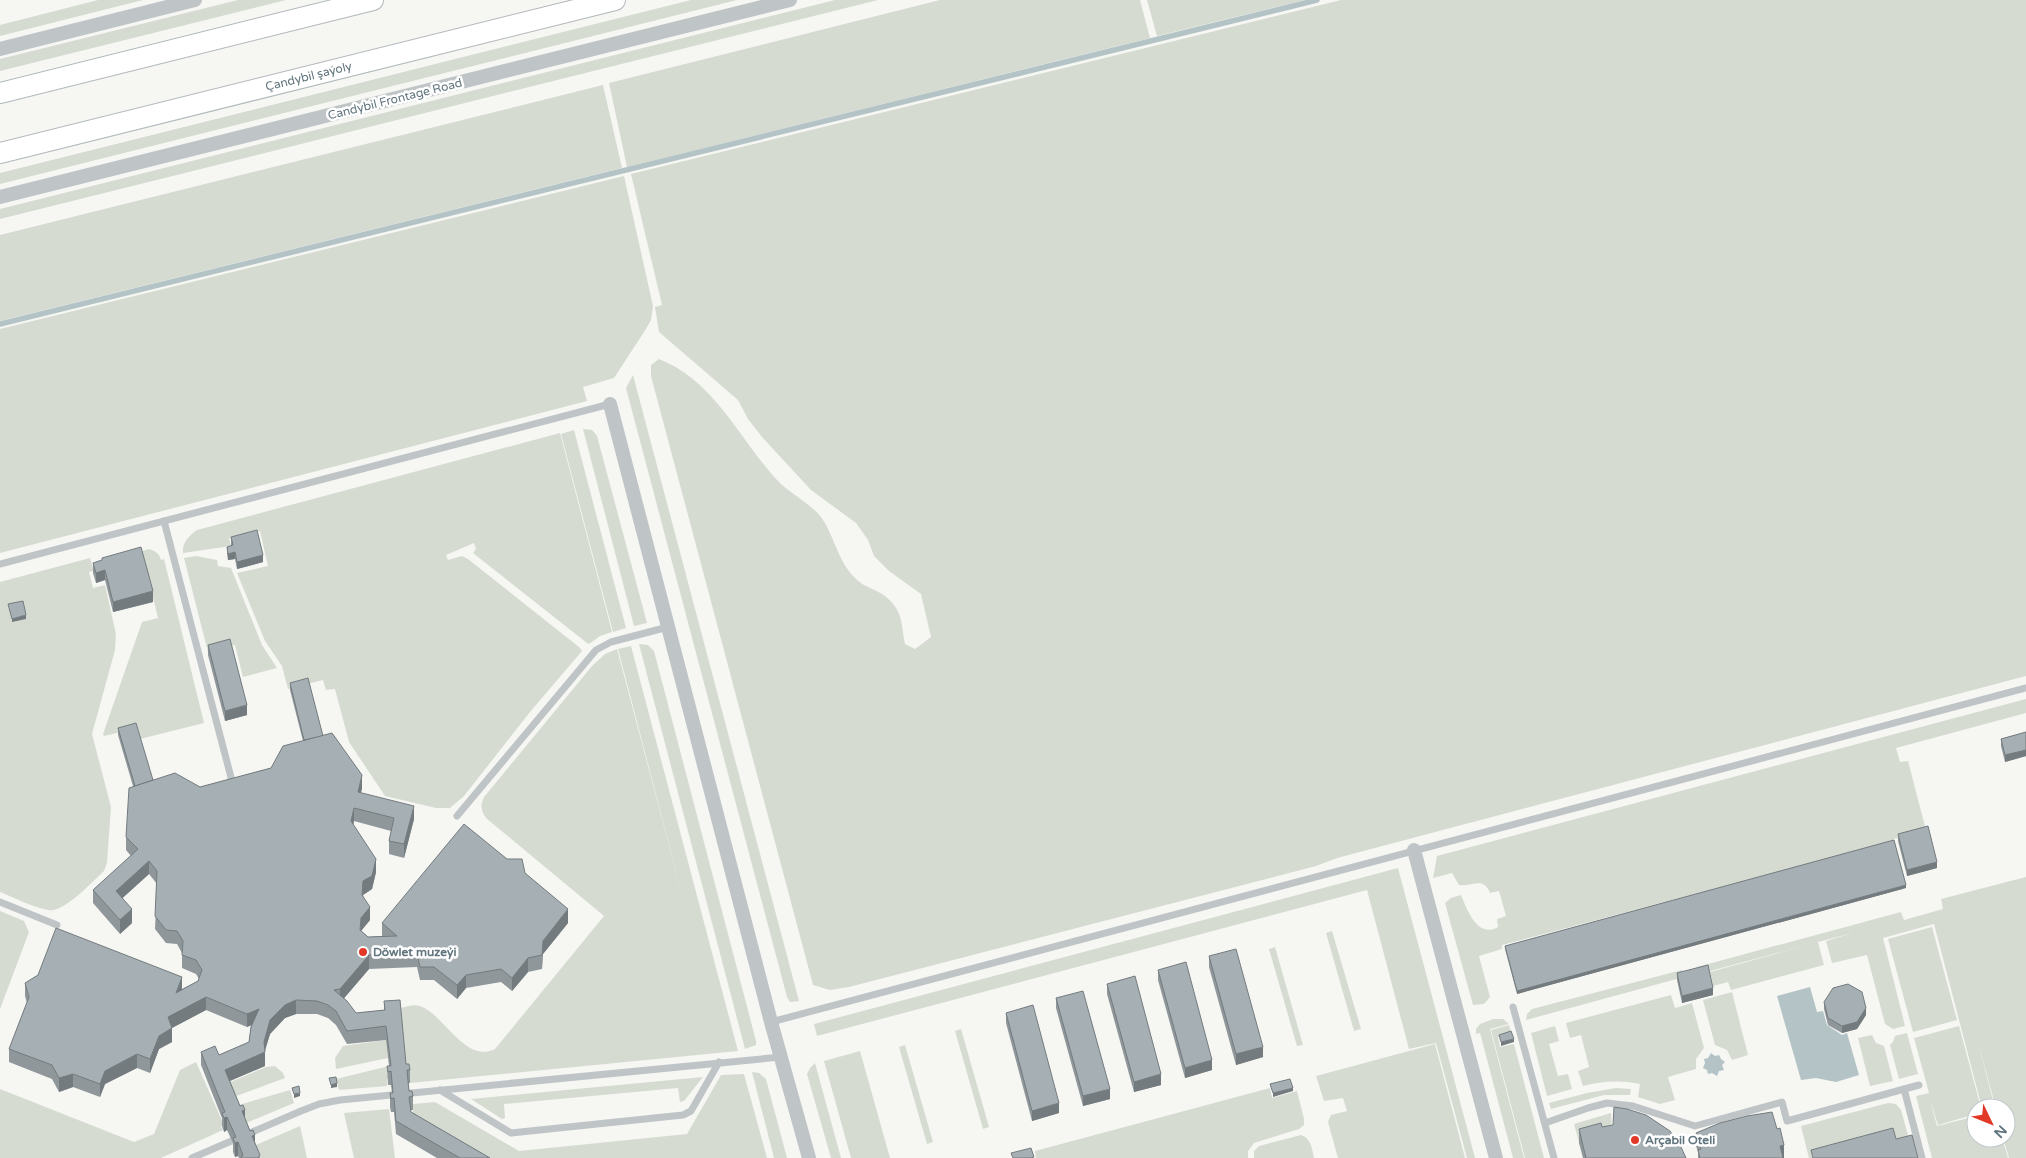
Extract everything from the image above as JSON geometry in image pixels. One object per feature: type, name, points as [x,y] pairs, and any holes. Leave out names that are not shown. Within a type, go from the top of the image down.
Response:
[{"type":"main road","points":[[0,93],[373,0]]},
{"type":"main road","name":"Çandybil şaýoly","points":[[0,153],[615,0]]},
{"type":"street","points":[[0,49],[195,0]]},
{"type":"street","name":"Candybil Frontage Road","points":[[0,197],[790,0]]},
{"type":"street","points":[[610,404],[771,1022],[809,1158]]},
{"type":"street","points":[[1414,850],[1496,1158]]},
{"type":"lane","points":[[0,564],[610,404]]},
{"type":"lane","points":[[164,521],[233,784]]},
{"type":"lane","points":[[458,816],[596,650],[611,642],[668,626]]},
{"type":"lane","points":[[771,1022],[2026,688]]},
{"type":"lane","points":[[0,902],[57,925]]},
{"type":"lane","points":[[1513,1007],[1554,1158]]},
{"type":"lane","points":[[192,1158],[319,1104],[340,1100],[781,1056]]},
{"type":"lane","points":[[440,1090],[511,1133],[683,1115],[691,1111],[719,1062]]},
{"type":"lane","points":[[1545,1122],[1607,1103],[1633,1106],[1695,1126],[1782,1102],[1788,1121],[1919,1085]]},
{"type":"lane","points":[[1904,1089],[1922,1158]]},
{"type":"shaded area","points":[[98,0],[143,0],[0,36],[0,25]]},
{"type":"shaded area","points":[[238,0],[286,0],[0,71],[0,59]]},
{"type":"shaded area","points":[[691,0],[737,0],[0,184],[0,173]]},
{"type":"shaded area","points":[[835,0],[878,0],[0,219],[0,209]]},
{"type":"shaded area","points":[[940,0],[1140,0],[1150,38],[627,167],[609,83]]},
{"type":"shaded area","points":[[1147,0],[1305,0],[1157,36]]},
{"type":"shaded area","points":[[1341,0],[2026,0],[2026,676],[1337,858],[1316,866],[849,987],[830,990],[813,985],[651,376],[651,365],[659,359],[679,369],[696,381],[711,396],[777,480],[821,517],[840,556],[854,577],[891,601],[901,621],[905,644],[915,649],[931,637],[921,594],[889,571],[874,556],[868,540],[856,523],[811,490],[762,437],[748,419],[738,400],[659,332],[655,307],[662,305],[631,174]]},
{"type":"shaded area","points":[[603,85],[622,168],[0,321],[0,235]]},
{"type":"shaded area","points":[[624,176],[653,306],[651,320],[614,378],[583,387],[587,401],[0,553],[0,329]]},
{"type":"shaded area","points":[[633,375],[799,1001],[790,1002],[787,997],[626,388]]},
{"type":"shaded area","points":[[583,429],[592,430],[597,436],[647,623],[634,626]]},
{"type":"shaded area","points":[[574,430],[626,628],[613,632],[561,434]]},
{"type":"shaded area","points":[[560,433],[612,632],[600,636],[589,644],[587,643],[473,553],[476,549],[474,543],[446,555],[448,560],[462,556],[468,559],[582,651],[530,712],[464,796],[450,808],[436,808],[385,796],[349,742],[335,689],[326,690],[323,680],[288,689],[282,666],[265,641],[237,573],[268,566],[260,531],[229,538],[231,546],[183,553],[185,542],[197,530]]},
{"type":"shaded area","points":[[149,549],[156,553],[161,560],[164,559],[204,723],[140,739],[138,728],[104,736],[103,734],[142,622],[158,618],[142,551]]},
{"type":"shaded area","points":[[196,556],[217,560],[218,566],[231,568],[262,645],[277,668],[243,677],[235,645],[208,652],[184,558]]},
{"type":"shaded area","points":[[90,558],[93,568],[99,567],[100,569],[89,572],[93,588],[105,585],[116,634],[115,650],[92,734],[111,807],[107,863],[104,871],[78,896],[62,907],[48,910],[30,905],[0,892],[0,582]]},
{"type":"shaded area","points":[[639,644],[648,645],[654,651],[756,1041],[756,1045],[745,1049]]},
{"type":"shaded area","points":[[631,646],[738,1051],[410,1083],[409,1077],[407,1077],[400,1008],[412,1005],[420,1006],[438,1018],[464,1044],[474,1050],[484,1052],[495,1049],[604,916],[486,818],[482,805],[484,797],[592,666],[605,654],[617,649],[684,902],[618,649]]},
{"type":"shaded area","points":[[2026,699],[2026,713],[1896,748],[1900,762],[1908,761],[1926,830],[1894,839],[1894,841],[1502,945],[1502,949],[1479,956],[1490,997],[1484,1004],[1473,1005],[1445,903],[1451,898],[1461,895],[1474,921],[1485,929],[1491,930],[1498,927],[1497,919],[1506,916],[1499,891],[1490,893],[1484,885],[1477,883],[1459,885],[1452,873],[1433,878],[1437,856]]},
{"type":"shaded area","points":[[1398,868],[1475,1158],[1467,1158],[1436,1043],[1409,1049],[1367,890],[817,1036],[814,1024]]},
{"type":"shaded area","points":[[2026,877],[2026,1158],[2009,1158],[2006,1148],[2016,1148],[2016,1098],[1993,1098],[1977,1039],[1992,1098],[1979,1098],[1934,924],[1883,938],[1905,1026],[1893,1029],[1885,1024],[1867,955],[1832,963],[1826,941],[1853,933],[1818,942],[1824,965],[1731,990],[1728,982],[1713,986],[1710,972],[1815,943],[1699,974],[1697,967],[1901,912],[1904,920],[1943,909],[1941,899]]},
{"type":"shaded area","points":[[0,911],[24,921],[29,932],[0,1009]]},
{"type":"shaded area","points":[[1932,927],[1957,1020],[1913,1032],[1888,939]]},
{"type":"shaded area","points":[[1332,931],[1361,1029],[1354,1031],[1326,933]]},
{"type":"shaded area","points":[[1275,947],[1303,1045],[1297,1046],[1269,949]]},
{"type":"shaded area","points":[[1682,970],[1684,977],[1526,1020],[1527,1014],[1532,1009]]},
{"type":"shaded area","points":[[1810,987],[1817,1012],[1823,1011],[1827,1025],[1842,1035],[1847,1033],[1859,1075],[1836,1082],[1816,1078],[1801,1080],[1777,996]]},
{"type":"shaded area","points":[[1732,992],[1748,1055],[1732,1060],[1727,1050],[1715,1045],[1703,1000]]},
{"type":"shaded area","points":[[1671,995],[1675,1008],[1692,1003],[1704,1048],[1696,1059],[1696,1069],[1668,1077],[1675,1100],[1660,1104],[1638,1097],[1640,1084],[1611,1082],[1583,1086],[1578,1071],[1589,1067],[1581,1035],[1570,1038],[1566,1023]]},
{"type":"shaded area","points":[[1493,1019],[1503,1019],[1509,1024],[1490,1029],[1524,1158],[1513,1158],[1480,1033],[1476,1034],[1476,1029],[1480,1024]]},
{"type":"shaded area","points":[[1509,1025],[1511,1033],[1498,1037],[1500,1047],[1514,1044],[1544,1158],[1525,1158],[1491,1030]]},
{"type":"shaded area","points":[[1555,1026],[1559,1041],[1549,1044],[1558,1076],[1568,1074],[1572,1089],[1547,1096],[1531,1033]]},
{"type":"shaded area","points":[[1959,1026],[1978,1098],[1966,1098],[1966,1117],[1938,1125],[1930,1100],[1937,1126],[1966,1119],[1966,1148],[2005,1148],[2008,1158],[1932,1158],[1916,1096],[1929,1093],[1914,1038]]},
{"type":"shaded area","points":[[961,1029],[989,1127],[983,1129],[955,1031]]},
{"type":"shaded area","points":[[1907,1033],[1918,1074],[1899,1079],[1890,1045],[1895,1036]]},
{"type":"shaded area","points":[[1872,1035],[1876,1043],[1884,1046],[1893,1081],[1870,1086],[1858,1038]]},
{"type":"shaded area","points":[[386,1040],[388,1058],[336,1069],[335,1058],[343,1046]]},
{"type":"shaded area","points":[[1435,1044],[1465,1158],[1338,1158],[1328,1122],[1331,1115],[1347,1111],[1343,1098],[1324,1101],[1316,1076]]},
{"type":"shaded area","points":[[905,1045],[933,1142],[927,1144],[899,1047]]},
{"type":"shaded area","points":[[860,1051],[890,1158],[851,1158],[824,1061]]},
{"type":"shaded area","points":[[1711,1053],[1715,1056],[1719,1055],[1725,1062],[1722,1065],[1724,1070],[1719,1071],[1717,1076],[1712,1073],[1708,1074],[1707,1070],[1703,1068],[1704,1059],[1708,1058]]},
{"type":"shaded area","points":[[196,1062],[224,1125],[221,1126],[223,1130],[161,1158],[0,1158],[0,1089],[134,1142],[154,1134],[180,1070]]},
{"type":"shaded area","points":[[815,1063],[841,1158],[831,1158],[807,1074]]},
{"type":"shaded area","points":[[275,1066],[283,1073],[285,1078],[231,1098],[226,1084],[266,1067]]},
{"type":"shaded area","points":[[389,1066],[390,1079],[387,1079],[387,1086],[339,1090],[336,1079]]},
{"type":"shaded area","points":[[752,1072],[759,1073],[766,1079],[787,1158],[774,1158]]},
{"type":"shaded area","points":[[744,1074],[767,1158],[472,1158],[413,1122],[413,1104],[435,1102],[519,1151],[687,1134],[721,1075]]},
{"type":"shaded area","points":[[703,1077],[684,1101],[680,1102],[678,1088],[504,1104],[505,1118],[502,1119],[471,1099]]},
{"type":"shaded area","points":[[1270,1088],[1272,1098],[1297,1091],[1304,1125],[1299,1129],[1254,1143],[1248,1151],[1248,1158],[1036,1158],[1035,1151]]},
{"type":"shaded area","points":[[1616,1088],[1631,1089],[1630,1095],[1604,1095],[1551,1109],[1549,1103],[1587,1093]]},
{"type":"shaded area","points":[[290,1090],[294,1103],[246,1123],[235,1106]]},
{"type":"shaded area","points":[[1888,1103],[1896,1104],[1901,1110],[1911,1146],[1825,1158],[1809,1158],[1801,1126]]},
{"type":"shaded area","points":[[389,1109],[395,1158],[354,1158],[344,1113]]},
{"type":"shaded area","points":[[1611,1113],[1612,1138],[1601,1136],[1579,1142],[1574,1124]]},
{"type":"shaded area","points":[[300,1126],[307,1158],[258,1158],[256,1145]]},
{"type":"shaded area","points":[[1301,1135],[1309,1141],[1314,1158],[1254,1158],[1254,1151],[1259,1146]]},
{"type":"building","points":[[257,530],[263,555],[237,562],[235,552],[228,554],[227,547],[233,545],[231,537]]},
{"type":"building","points":[[141,547],[153,591],[113,602],[105,570],[96,573],[93,563],[102,560],[102,558]]},
{"type":"building","points":[[23,601],[26,615],[12,619],[8,604]]},
{"type":"building","points":[[230,639],[247,705],[225,711],[208,645]]},
{"type":"building","points":[[308,678],[323,736],[304,740],[290,683]]},
{"type":"building","points":[[136,723],[153,780],[135,786],[118,728]]},
{"type":"building","points":[[2026,732],[2026,750],[2005,755],[2001,739]]},
{"type":"building","name":"Döwlet muzeýi","points":[[332,733],[362,775],[358,792],[414,806],[404,844],[389,841],[394,818],[354,808],[351,821],[376,859],[372,876],[363,881],[362,895],[370,907],[361,918],[360,930],[368,937],[397,936],[382,923],[464,824],[507,859],[522,859],[525,873],[568,909],[543,941],[542,955],[528,958],[512,978],[501,969],[466,975],[457,985],[434,967],[420,967],[417,953],[369,955],[340,989],[334,990],[347,1001],[356,1013],[385,1010],[384,1001],[400,1000],[406,1064],[409,1064],[410,1070],[407,1070],[409,1091],[412,1091],[413,1096],[409,1097],[411,1112],[490,1158],[460,1158],[396,1121],[394,1098],[391,1099],[390,1093],[393,1093],[391,1071],[388,1072],[387,1066],[391,1066],[386,1026],[347,1031],[336,1011],[328,1005],[317,1001],[296,1000],[285,1005],[270,1020],[264,1042],[265,1052],[225,1070],[240,1106],[243,1105],[245,1110],[242,1111],[250,1131],[253,1130],[255,1135],[252,1136],[260,1155],[258,1158],[241,1158],[243,1155],[238,1142],[235,1143],[233,1138],[236,1137],[227,1117],[224,1118],[222,1113],[225,1112],[201,1052],[215,1046],[219,1055],[249,1042],[251,1027],[259,1009],[247,1014],[206,997],[168,1017],[172,1028],[159,1036],[150,1059],[137,1054],[105,1071],[100,1084],[73,1074],[59,1078],[52,1065],[9,1049],[29,997],[25,983],[38,975],[56,928],[182,977],[176,993],[198,981],[202,970],[196,960],[182,955],[183,941],[177,931],[166,930],[155,916],[157,871],[149,861],[116,891],[132,909],[120,920],[93,890],[138,849],[126,837],[129,788],[175,773],[200,787],[271,768],[283,746]]},
{"type":"building","points":[[1928,826],[1937,862],[1907,870],[1898,834]]},
{"type":"building","points":[[1894,840],[1906,885],[1517,991],[1505,946]]},
{"type":"building","points":[[1236,949],[1263,1047],[1236,1054],[1209,956]]},
{"type":"building","points":[[1186,962],[1212,1060],[1185,1068],[1158,970]]},
{"type":"building","points":[[1708,965],[1713,988],[1682,996],[1677,973]]},
{"type":"building","points":[[1135,976],[1161,1074],[1134,1082],[1107,984]]},
{"type":"building","points":[[1848,984],[1862,992],[1866,1008],[1857,1022],[1842,1026],[1828,1018],[1824,1002],[1833,988]]},
{"type":"building","points":[[1083,991],[1110,1089],[1083,1096],[1056,998]]},
{"type":"building","points":[[1033,1005],[1059,1103],[1032,1111],[1006,1013]]},
{"type":"building","points":[[1511,1031],[1514,1039],[1501,1042],[1499,1035]]},
{"type":"building","points":[[336,1077],[337,1083],[331,1085],[329,1078]]},
{"type":"building","points":[[1290,1079],[1293,1088],[1273,1093],[1270,1084]]},
{"type":"building","points":[[299,1086],[300,1093],[294,1094],[292,1088]]},
{"type":"building","name":"Arçabil Oteli","points":[[1614,1107],[1646,1115],[1670,1131],[1686,1158],[1586,1158],[1579,1129],[1601,1123],[1602,1127],[1613,1125]]},
{"type":"building","name":"Arçabil Oteli","points":[[1772,1112],[1777,1129],[1780,1128],[1784,1145],[1780,1146],[1783,1158],[1700,1158],[1698,1150],[1701,1149],[1696,1133],[1720,1123]]},
{"type":"building","points":[[1893,1128],[1896,1139],[1912,1135],[1918,1158],[1813,1158],[1811,1150]]},
{"type":"building","points":[[1031,1148],[1034,1157],[1031,1158],[1013,1158],[1011,1153]]},
{"type":"waterway","points":[[0,324],[1317,0]]},
{"type":"place","name":"Döwlet muzeýi","points":[[363,952]]},
{"type":"place","name":"Arçabil Oteli","points":[[1635,1140]]}]
